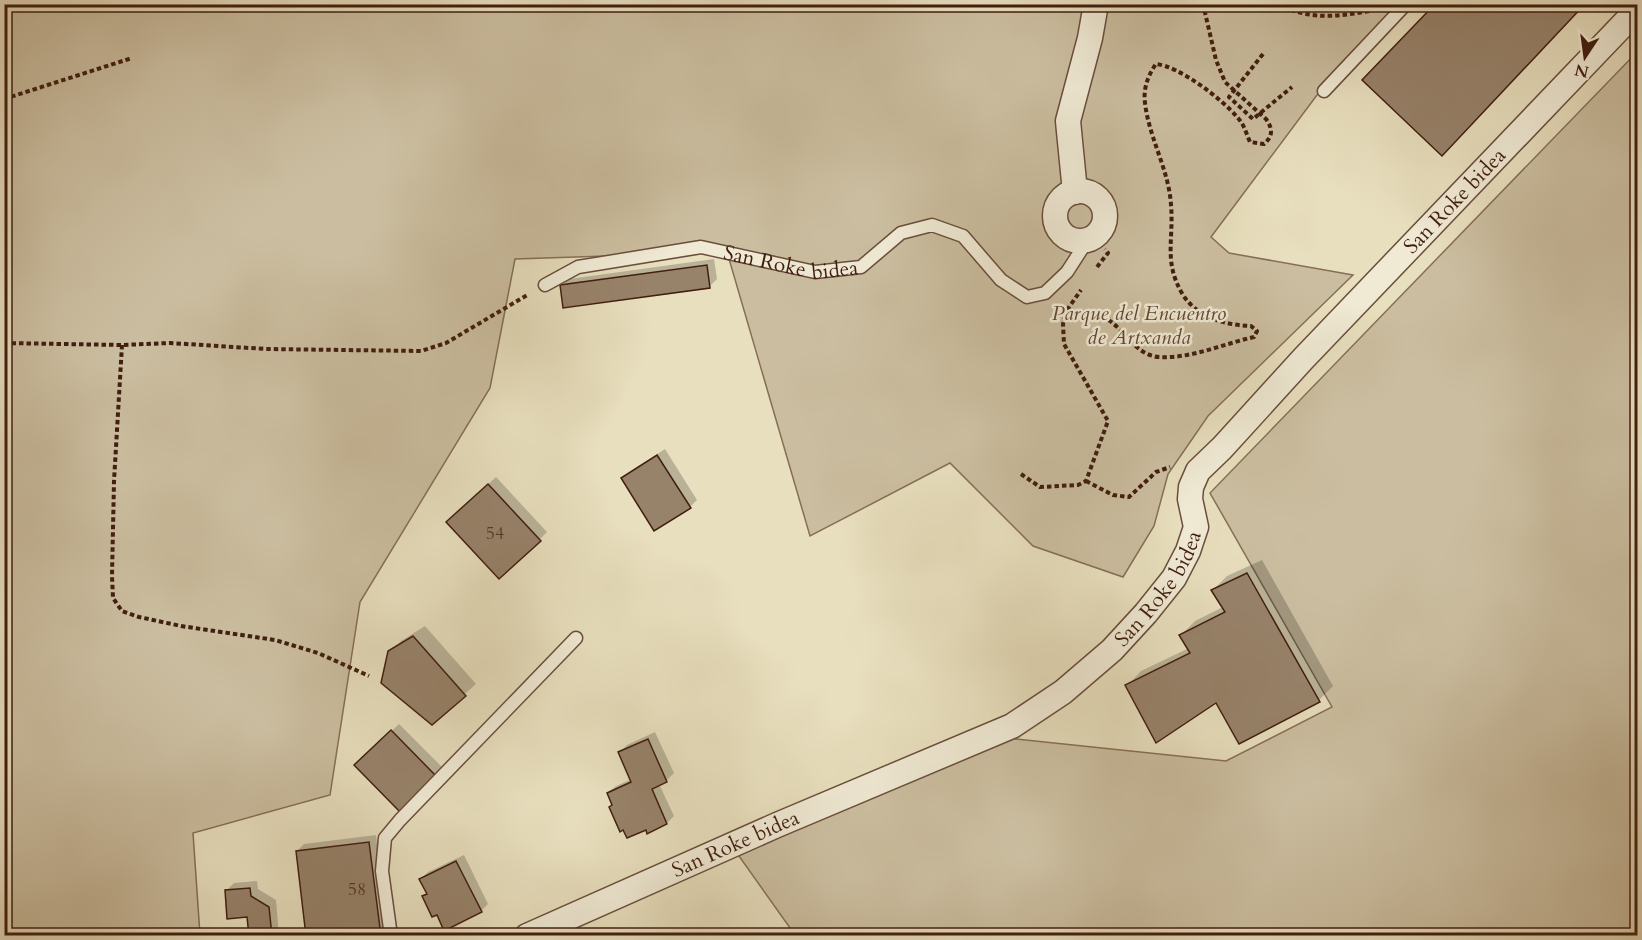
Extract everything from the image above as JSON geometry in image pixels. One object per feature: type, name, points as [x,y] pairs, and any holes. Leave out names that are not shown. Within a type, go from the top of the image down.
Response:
[{"type":"street","points":[[1087,241],[1070,240],[1063,236],[1055,222],[1057,206],[1061,199],[1075,192],[1068,121],[1090,38],[1096,4]]},
{"type":"street","name":"San Roke bidea","points":[[527,936],[777,825],[1012,726],[1063,692],[1112,650],[1174,578],[1188,551],[1196,527],[1190,499],[1191,487],[1198,471],[1638,9]]},
{"type":"street","name":"San Roke bidea","points":[[1075,192],[1084,191],[1098,199],[1105,214],[1105,223],[1101,230],[1087,241]]},
{"type":"lane","points":[[1324,91],[1402,9]]},
{"type":"lane","name":"San Roke bidea","points":[[545,285],[578,267],[701,247],[815,272],[861,267],[901,233],[932,225],[963,237],[1001,280],[1027,297],[1045,293],[1053,286],[1067,272],[1087,241]]},
{"type":"lane","points":[[391,936],[382,871],[385,838],[576,638]]},
{"type":"path","points":[[1021,474],[1040,487],[1078,485],[1086,481],[1108,421],[1064,344],[1063,324],[1067,310],[1104,317],[1137,349],[1157,357],[1180,355],[1217,347],[1254,337],[1257,331],[1251,326],[1212,320],[1195,307],[1184,296],[1170,263],[1171,204],[1145,102],[1149,73],[1156,64],[1167,65],[1186,75],[1219,99],[1240,121],[1250,142],[1264,144],[1272,133],[1271,126],[1266,119],[1225,82],[1216,60],[1203,4]]},
{"type":"path","points":[[1277,4],[1297,14],[1331,17],[1402,9]]},
{"type":"path","points":[[1328,4],[1337,4]]},
{"type":"path","points":[[1263,54],[1228,97],[1253,119],[1292,87]]},
{"type":"path","points":[[4,99],[132,58]]},
{"type":"path","points":[[4,343],[122,345],[170,343],[266,349],[421,351],[446,343],[545,285]]},
{"type":"path","points":[[122,345],[114,481],[112,576],[113,598],[122,611],[181,626],[275,640],[318,653],[369,676]]},
{"type":"path","points":[[1086,481],[1113,495],[1129,497],[1156,472],[1175,466],[1198,471]]},
{"type":"green space","name":"Parque del Encuentro de Artxanda","points":[[5,5],[1405,5],[1317,95],[1211,237],[1229,253],[1353,275],[1208,416],[1168,474],[1154,526],[1123,577],[1033,546],[950,463],[810,536],[727,252],[515,259],[490,388],[360,602],[330,795],[193,833],[200,935],[5,936]]},
{"type":"green space","points":[[1637,52],[1637,935],[795,935],[734,849],[1006,738],[1226,761],[1332,707],[1210,493]]},
{"type":"building","points":[[1435,4],[1585,4],[1442,156],[1362,80]]},
{"type":"building","points":[[707,265],[710,288],[563,308],[560,285]]},
{"type":"building","points":[[657,455],[691,508],[654,531],[621,478]]},
{"type":"building","points":[[488,484],[541,541],[499,579],[446,522]]},
{"type":"building","points":[[1247,573],[1320,702],[1239,744],[1216,703],[1156,743],[1125,685],[1190,653],[1179,635],[1225,612],[1211,590]]},
{"type":"building","points":[[413,636],[466,696],[432,725],[381,683],[388,651]]},
{"type":"building","points":[[391,730],[438,778],[401,813],[354,765]]},
{"type":"building","points":[[648,739],[667,782],[652,789],[667,824],[647,834],[646,830],[627,838],[623,830],[620,832],[609,807],[612,805],[607,793],[631,782],[618,752]]},
{"type":"building","points":[[369,842],[381,936],[306,936],[296,851]]},
{"type":"building","points":[[456,861],[482,912],[444,931],[437,915],[432,917],[422,896],[427,894],[419,879]]},
{"type":"building","points":[[250,888],[251,896],[269,907],[272,936],[249,936],[247,917],[227,919],[225,890]]}]
